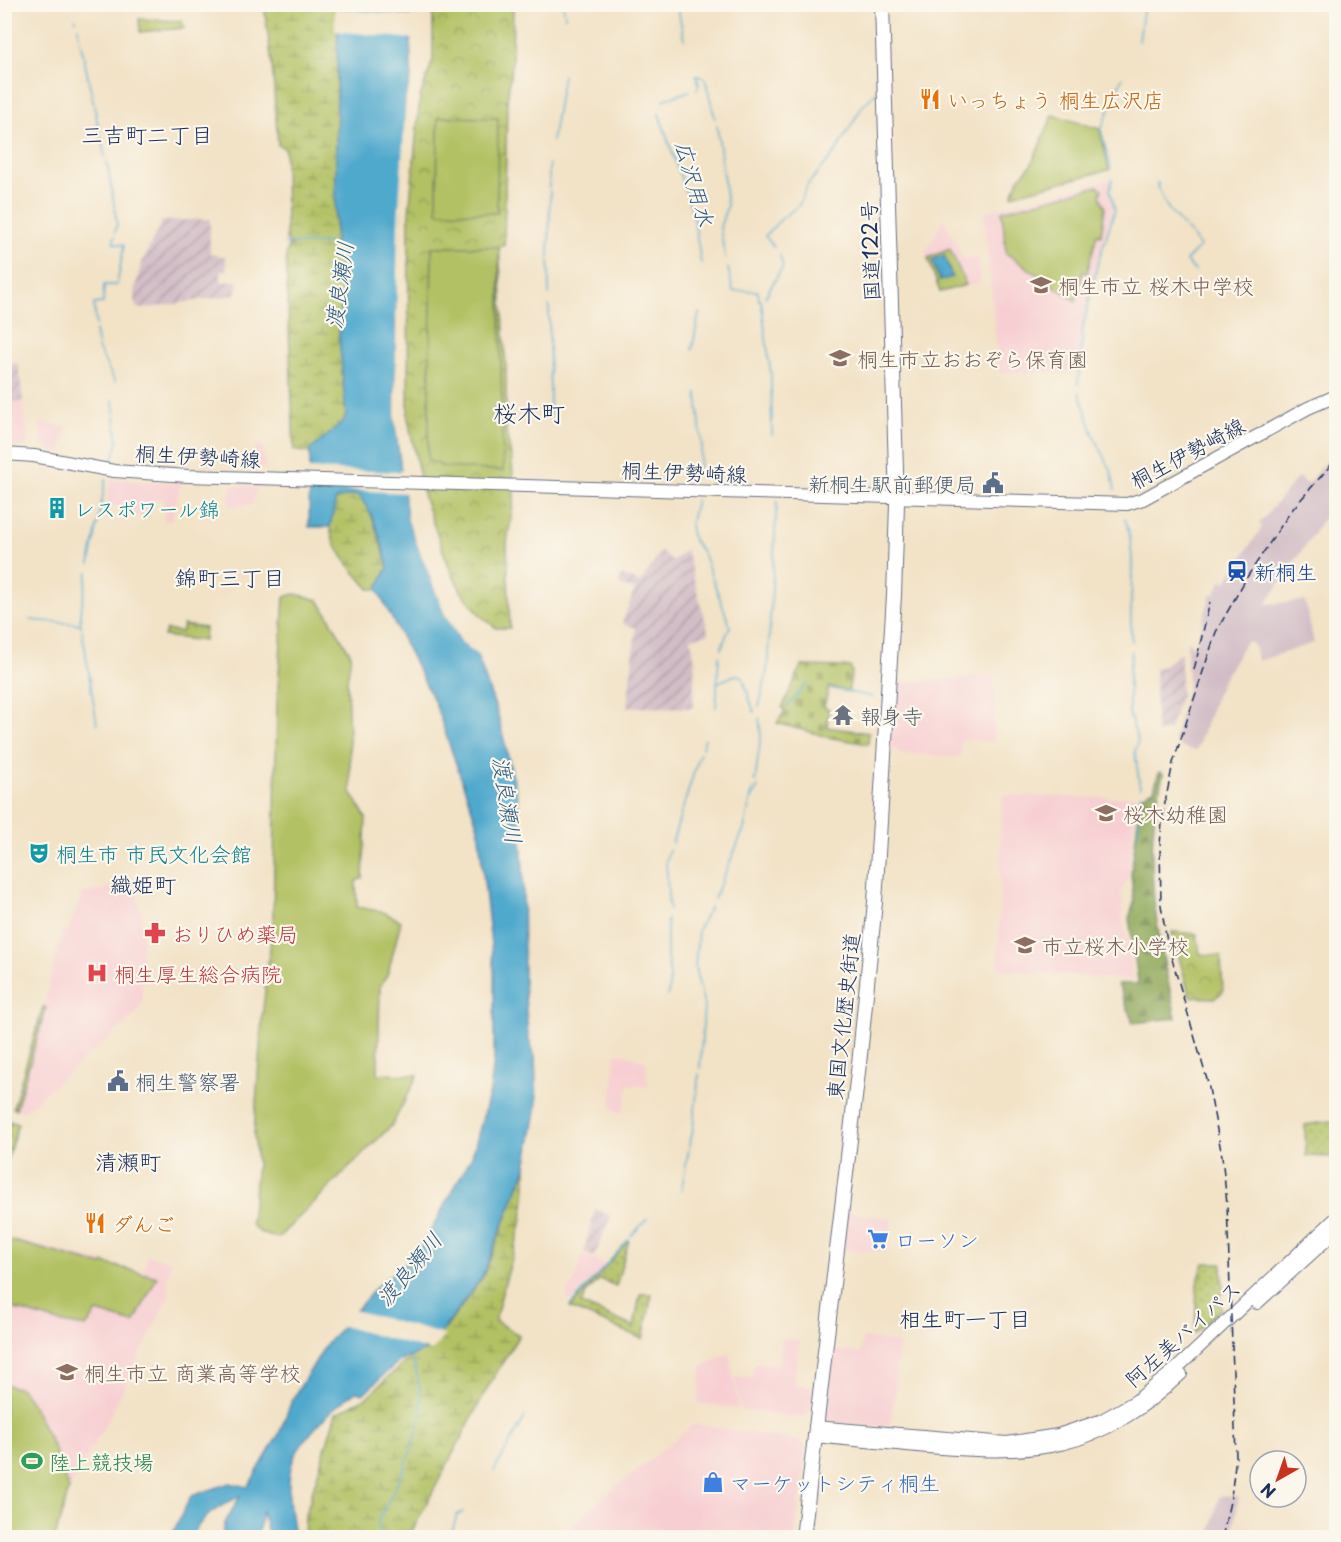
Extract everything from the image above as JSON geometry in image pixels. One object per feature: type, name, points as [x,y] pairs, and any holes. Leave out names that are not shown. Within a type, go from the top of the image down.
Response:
[{"type":"highway","name":"国道122号","points":[[882,4],[897,497]]},
{"type":"highway","name":"東国文化歴史街道","points":[[803,1538],[860,1055],[876,892],[894,595],[897,497]]},
{"type":"main road","name":"桐生伊勢崎線","points":[[4,454],[45,458],[114,471],[282,479],[1086,504],[1132,503],[1308,408],[1336,396]]},
{"type":"main road","name":"阿左美バイパス","points":[[815,1431],[1007,1443],[1058,1435],[1100,1421],[1136,1401],[1176,1369],[1336,1218]]},
{"type":"main road","name":"阿左美バイパス","points":[[815,1431],[991,1452],[1041,1449],[1082,1438],[1119,1421],[1160,1393],[1336,1231]]},
{"type":"shaded area","name":"桐生市立 桜木中学校","points":[[1111,179],[1108,192],[1113,206],[1112,213],[1096,264],[1082,328],[1078,371],[999,373],[984,215],[986,211]]},
{"type":"shaded area","points":[[210,219],[210,254],[226,257],[226,270],[221,271],[221,282],[238,281],[235,295],[141,309],[136,307],[134,293],[141,265],[162,221]]},
{"type":"shaded area","points":[[944,219],[964,259],[978,257],[980,283],[940,292],[926,251]]},
{"type":"shaded area","points":[[18,363],[23,401],[5,403],[5,366]]},
{"type":"shaded area","points":[[23,401],[28,443],[24,447],[5,446],[4,403]]},
{"type":"shaded area","points":[[40,422],[66,427],[61,453],[49,450],[42,443]]},
{"type":"shaded area","points":[[255,445],[262,445],[266,469],[254,469]]},
{"type":"shaded area","points":[[1336,451],[1336,500],[1266,604],[1305,601],[1314,643],[1258,661],[1253,644],[1247,640],[1220,685],[1196,751],[1181,747],[1174,740],[1188,687],[1187,639],[1191,646],[1195,645],[1211,594],[1214,595],[1222,580],[1226,582],[1262,527],[1259,524],[1298,477],[1307,484]]},
{"type":"shaded area","points":[[111,479],[181,483],[171,521],[164,521],[164,499],[153,499],[148,519],[107,502]]},
{"type":"shaded area","points":[[231,485],[258,486],[251,505],[228,506]]},
{"type":"shaded area","points":[[686,549],[709,634],[691,638],[695,662],[693,708],[627,707],[636,628],[622,623],[635,589],[619,585],[621,575],[640,583],[661,552],[673,561]]},
{"type":"shaded area","points":[[1181,652],[1181,694],[1169,731],[1156,732],[1155,668],[1164,666]]},
{"type":"shaded area","points":[[994,675],[994,742],[961,739],[961,757],[898,754],[898,750],[889,748],[895,683]]},
{"type":"shaded area","points":[[1005,795],[1107,798],[1137,796],[1127,881],[1120,893],[1123,897],[1122,917],[1131,955],[1132,980],[1002,970],[998,966],[1002,797]]},
{"type":"shaded area","name":"桐生厚生総合病院","points":[[132,883],[136,887],[142,915],[142,1002],[139,1009],[134,1016],[24,1111],[16,1109],[46,1009],[43,1007],[63,930],[68,932],[82,894]]},
{"type":"shaded area","points":[[615,1054],[626,1054],[646,1062],[648,1087],[628,1084],[623,1113],[611,1109]]},
{"type":"shaded area","points":[[595,1209],[611,1216],[594,1257],[584,1252]]},
{"type":"shaded area","points":[[846,1212],[892,1219],[888,1252],[844,1250]]},
{"type":"shaded area","name":"桐生市立 商業高等学校","points":[[4,1237],[143,1272],[148,1255],[172,1261],[167,1278],[169,1296],[111,1414],[69,1489],[41,1419],[21,1389],[5,1384]]},
{"type":"shaded area","points":[[583,1254],[605,1265],[572,1301],[567,1299],[568,1290],[576,1277]]},
{"type":"shaded area","points":[[783,1338],[800,1340],[794,1384],[816,1388],[810,1413],[801,1418],[741,1410],[735,1377],[752,1378],[755,1363],[778,1366]]},
{"type":"shaded area","points":[[863,1338],[900,1343],[894,1383],[897,1384],[889,1427],[830,1422],[822,1414],[829,1349],[860,1353]]},
{"type":"shaded area","points":[[729,1353],[739,1409],[698,1403],[702,1367]]},
{"type":"shaded area","name":"マーケットシティ桐生","points":[[694,1424],[800,1441],[806,1448],[795,1536],[798,1537],[564,1538],[564,1533],[600,1500]]},
{"type":"shaded area","points":[[1224,1495],[1239,1497],[1232,1537],[1209,1537],[1219,1497]]},
{"type":"green space","points":[[264,5],[338,5],[335,242],[344,276],[339,336],[346,415],[342,423],[310,453],[294,450],[286,257],[288,246],[291,246],[286,239],[285,148],[278,145],[272,64]]},
{"type":"green space","points":[[433,5],[512,5],[513,10],[512,62],[507,101],[504,246],[499,247],[506,368],[506,433],[512,460],[514,499],[507,543],[510,628],[496,628],[481,616],[461,591],[449,567],[424,498],[408,418],[409,213],[420,97],[433,60]]},
{"type":"green space","points":[[139,19],[182,21],[184,28],[140,32]]},
{"type":"green space","points":[[1053,115],[1100,129],[1109,170],[1012,195],[1018,180],[1031,165]]},
{"type":"green space","points":[[438,117],[498,118],[497,213],[437,212]]},
{"type":"green space","points":[[1098,186],[1102,189],[1100,196],[1105,207],[1101,235],[1097,234],[1087,273],[1083,272],[1076,301],[1006,253],[1002,211]]},
{"type":"green space","points":[[432,247],[499,247],[503,471],[444,467],[428,460]]},
{"type":"green space","points":[[950,249],[966,285],[940,292],[928,258]]},
{"type":"green space","points":[[358,494],[369,508],[388,567],[377,589],[369,589],[345,561],[335,545],[330,528],[336,499]]},
{"type":"green space","points":[[295,594],[319,600],[351,655],[347,681],[351,792],[366,818],[363,878],[356,881],[357,907],[383,912],[401,921],[388,973],[380,987],[378,1074],[418,1075],[392,1125],[279,1237],[263,1234],[251,1224],[257,1164],[254,1133],[262,1018],[273,922],[277,704],[284,597]]},
{"type":"green space","points":[[183,625],[205,628],[204,641],[164,636],[166,630],[181,632]]},
{"type":"green space","points":[[801,666],[850,667],[852,672],[848,692],[829,687],[824,707],[829,709],[827,727],[869,733],[868,744],[832,738],[777,723],[785,711],[782,708]]},
{"type":"green space","points":[[1159,772],[1163,774],[1156,806],[1153,837],[1154,896],[1157,926],[1176,1018],[1133,1023],[1118,984],[1137,984],[1138,981],[1129,918],[1134,903],[1131,874],[1141,796],[1154,790]]},
{"type":"green space","points":[[1172,932],[1197,934],[1200,954],[1221,956],[1223,992],[1215,998],[1190,997]]},
{"type":"green space","points":[[43,1007],[46,1008],[16,1109],[13,1108]]},
{"type":"green space","points":[[10,1121],[18,1124],[5,1167],[5,1141]]},
{"type":"green space","points":[[1336,1121],[1336,1157],[1306,1156],[1305,1125]]},
{"type":"green space","points":[[526,1168],[524,1207],[495,1321],[519,1335],[488,1387],[409,1537],[304,1538],[305,1516],[336,1413],[366,1398],[446,1328],[483,1277]]},
{"type":"green space","points":[[5,1239],[157,1277],[134,1323],[97,1312],[86,1327],[62,1323],[5,1306]]},
{"type":"green space","points":[[629,1240],[616,1286],[600,1279],[586,1293],[581,1304],[634,1327],[640,1294],[652,1294],[643,1339],[570,1308]]},
{"type":"green space","points":[[1204,1263],[1222,1263],[1223,1294],[1219,1295],[1222,1313],[1219,1311],[1195,1333],[1197,1284]]},
{"type":"green space","name":"陸上競技場","points":[[4,1384],[21,1389],[32,1404],[54,1448],[69,1489],[55,1537],[5,1537]]},
{"type":"water","name":"渡良瀬川","points":[[338,5],[410,5],[411,77],[406,95],[396,323],[395,421],[408,521],[444,613],[462,643],[477,655],[498,715],[518,798],[523,869],[524,981],[528,1036],[535,1057],[537,1105],[526,1168],[482,1277],[430,1348],[398,1362],[363,1394],[356,1392],[339,1404],[319,1424],[295,1455],[290,1472],[289,1491],[294,1537],[269,1537],[262,1511],[258,1537],[222,1537],[225,1523],[240,1496],[211,1513],[200,1523],[191,1537],[170,1538],[191,1496],[230,1483],[248,1487],[279,1434],[292,1400],[325,1346],[380,1283],[414,1257],[472,1156],[490,1092],[494,1060],[494,972],[478,827],[435,703],[377,589],[388,567],[377,529],[369,510],[357,494],[336,499],[330,527],[309,527],[310,450],[342,423],[346,415],[339,336],[344,276],[335,243]]},
{"type":"water","points":[[944,255],[952,277],[940,281],[932,260]]},
{"type":"pier","points":[[335,8],[414,16],[414,39],[335,31]]},
{"type":"pier","points":[[406,95],[409,95],[401,224],[398,420],[411,521],[447,612],[465,641],[480,654],[477,655],[462,643],[444,613],[408,521],[405,493],[306,488],[306,469],[399,472],[402,470],[395,421],[396,323],[398,224]]},
{"type":"pier","points":[[353,1310],[445,1335],[432,1351],[339,1325]]},
{"type":"waterway","points":[[563,4],[565,17]]},
{"type":"waterway","name":"広沢用水","points":[[677,4],[684,39]]},
{"type":"waterway","points":[[1139,41],[1144,4]]},
{"type":"waterway","points":[[78,27],[79,36]]},
{"type":"waterway","points":[[80,40],[105,157]]},
{"type":"waterway","points":[[552,141],[563,75]]},
{"type":"waterway","name":"広沢用水","points":[[696,75],[699,85],[697,89]]},
{"type":"waterway","name":"広沢用水","points":[[697,76],[705,78],[715,118]]},
{"type":"waterway","points":[[1111,169],[1101,130],[1122,78]]},
{"type":"waterway","name":"広沢用水","points":[[663,100],[689,91]]},
{"type":"waterway","points":[[774,247],[765,236],[799,205],[808,184],[835,153],[862,107],[877,91]]},
{"type":"waterway","name":"広沢用水","points":[[659,114],[693,213],[701,263]]},
{"type":"waterway","name":"広沢用水","points":[[717,125],[727,206],[720,227],[725,258]]},
{"type":"waterway","points":[[107,162],[117,223],[115,232]]},
{"type":"waterway","points":[[549,164],[549,188]]},
{"type":"waterway","points":[[1078,384],[1083,327],[1098,262],[1115,210],[1110,190],[1112,179]]},
{"type":"waterway","points":[[1157,182],[1170,211],[1200,247],[1186,261],[1195,271]]},
{"type":"waterway","points":[[549,257],[550,191]]},
{"type":"waterway","points":[[96,325],[94,304],[103,303],[104,285],[117,285],[124,245],[113,243],[115,236]]},
{"type":"waterway","name":"渡良瀬川","points":[[284,244],[334,243]]},
{"type":"waterway","points":[[765,297],[783,266],[780,255]]},
{"type":"waterway","points":[[549,260],[549,295]]},
{"type":"waterway","name":"広沢用水","points":[[728,268],[733,291],[758,291],[759,301]]},
{"type":"waterway","points":[[761,300],[771,375],[772,435]]},
{"type":"waterway","points":[[549,306],[550,419]]},
{"type":"waterway","points":[[692,350],[699,313]]},
{"type":"waterway","points":[[95,331],[98,348],[115,382]]},
{"type":"waterway","points":[[1079,392],[1094,436],[1111,470],[1115,490]]},
{"type":"waterway","points":[[697,393],[702,446],[698,474]]},
{"type":"waterway","points":[[112,462],[118,443],[113,400]]},
{"type":"waterway","points":[[90,564],[106,479]]},
{"type":"waterway","points":[[696,499],[690,526],[693,540],[703,553],[730,626],[721,649]]},
{"type":"waterway","points":[[759,707],[767,672],[777,502]]},
{"type":"waterway","points":[[1125,519],[1132,564],[1132,642]]},
{"type":"waterway","points":[[81,627],[80,613],[88,572]]},
{"type":"waterway","points":[[4,620],[9,620]]},
{"type":"waterway","points":[[30,620],[80,624]]},
{"type":"waterway","points":[[82,630],[97,724]]},
{"type":"waterway","points":[[1132,651],[1129,670],[1129,714],[1138,740],[1135,751],[1140,788]]},
{"type":"waterway","points":[[716,708],[719,656]]},
{"type":"waterway","points":[[717,683],[735,675],[742,676],[754,712]]},
{"type":"waterway","points":[[787,707],[807,684]]},
{"type":"waterway","points":[[829,688],[873,697]]},
{"type":"waterway","points":[[755,782],[761,735],[759,718]]},
{"type":"waterway","points":[[702,748],[705,739]]},
{"type":"waterway","points":[[672,843],[700,753]]},
{"type":"waterway","points":[[752,798],[758,787]]},
{"type":"waterway","points":[[714,899],[744,829],[753,788]]},
{"type":"waterway","points":[[1138,833],[1140,795]]},
{"type":"waterway","points":[[669,850],[666,861],[669,910]]},
{"type":"waterway","points":[[700,1069],[704,1005],[695,968],[698,930],[710,907]]},
{"type":"waterway","points":[[667,920],[667,957],[670,975],[668,996]]},
{"type":"waterway","points":[[681,1191],[693,1128],[699,1074]]},
{"type":"waterway","points":[[631,1236],[647,1219]]},
{"type":"waterway","points":[[570,1306],[628,1240]]},
{"type":"waterway","points":[[387,1538],[378,1528],[378,1521],[409,1455],[421,1414],[420,1391],[411,1355]]},
{"type":"waterway","points":[[494,1471],[525,1417]]},
{"type":"waterway","points":[[450,1538],[457,1515],[463,1512]]},
{"type":"railway","points":[[1222,1538],[1231,1497],[1236,1456],[1227,1204],[1222,1156],[1208,1083],[1167,942],[1161,905],[1160,844],[1163,813],[1173,763],[1216,632],[1247,577],[1291,511],[1336,459]]},
{"type":"railway","points":[[1194,670],[1210,602]]},
{"type":"place","name":"いっちょう 桐生広沢店","points":[[930,99]]},
{"type":"place","name":"桐生市立 桜木中学校","points":[[1041,285]]},
{"type":"place","name":"桐生市立おおぞら保育園","points":[[840,358]]},
{"type":"place","name":"新桐生駅前郵便局","points":[[993,483]]},
{"type":"place","name":"レスポワール錦","points":[[57,508]]},
{"type":"place","name":"新桐生","points":[[1237,571]]},
{"type":"place","name":"報身寺","points":[[843,715]]},
{"type":"place","name":"桜木幼稚園","points":[[1106,813]]},
{"type":"place","name":"桐生市 市民文化会館","points":[[39,853]]},
{"type":"place","name":"おりひめ薬局","points":[[155,933]]},
{"type":"place","name":"市立桜木小学校","points":[[1025,945]]},
{"type":"place","name":"桐生厚生総合病院","points":[[97,973]]},
{"type":"place","name":"桐生警察署","points":[[118,1081]]},
{"type":"place","name":"ダんご","points":[[95,1223]]},
{"type":"place","name":"ローソン","points":[[878,1239]]},
{"type":"place","name":"桐生市立 商業高等学校","points":[[67,1372]]},
{"type":"place","name":"陸上競技場","points":[[32,1461]]},
{"type":"place","name":"マーケットシティ桐生","points":[[713,1482]]},
{"type":"district","name":"三吉町二丁目","points":[[147,133]]},
{"type":"district","name":"桜木町","points":[[529,412]]},
{"type":"district","name":"錦町三丁目","points":[[230,576]]},
{"type":"district","name":"織姫町","points":[[143,883]]},
{"type":"district","name":"清瀬町","points":[[128,1160]]},
{"type":"district","name":"相生町一丁目","points":[[965,1317]]}]
